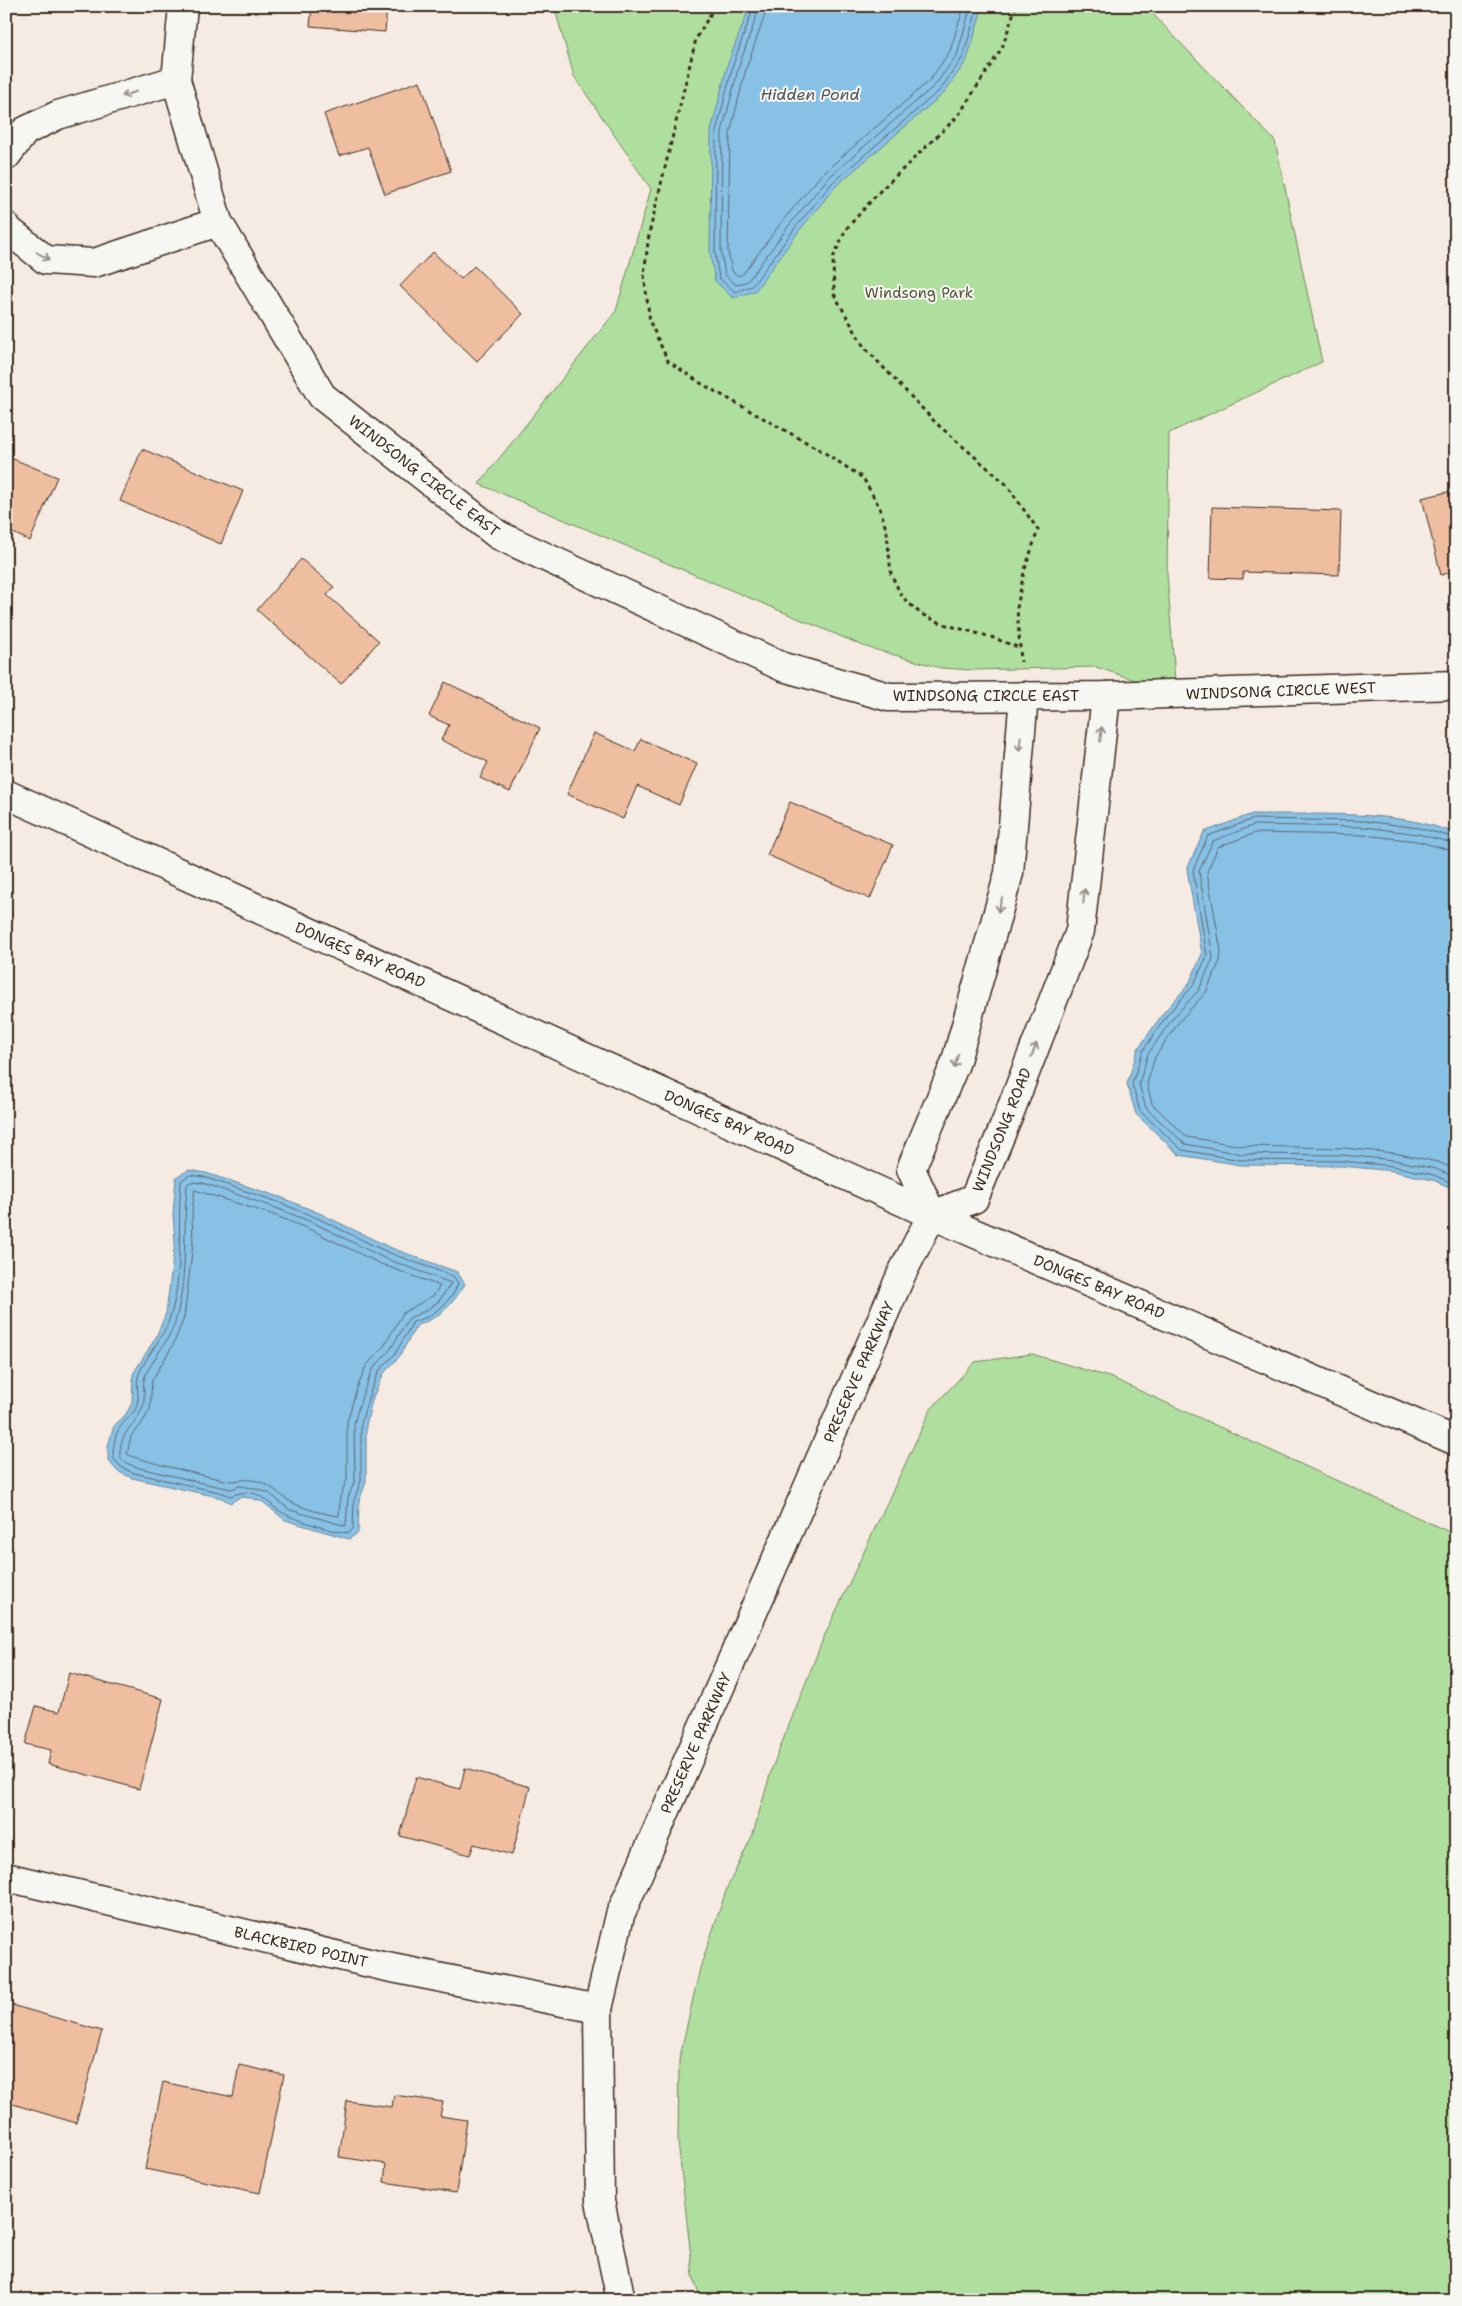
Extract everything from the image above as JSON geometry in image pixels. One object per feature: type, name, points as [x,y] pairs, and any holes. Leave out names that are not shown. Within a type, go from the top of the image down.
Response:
[{"type":"street","name":"WINDSONG CIRCLE EAST","points":[[183,6],[176,80],[218,222],[322,396],[498,535],[783,667],[889,697],[1106,696]]},
{"type":"street","points":[[6,156],[24,131],[58,115],[176,80]]},
{"type":"street","points":[[6,226],[7,229],[46,260],[94,263],[218,222]]},
{"type":"street","name":"WINDSONG CIRCLE WEST","points":[[1106,696],[1456,686]]},
{"type":"street","points":[[932,1215],[911,1169],[955,1064],[1009,873],[1024,696]]},
{"type":"street","name":"WINDSONG ROAD","points":[[932,1215],[974,1199],[1080,931],[1106,696]]},
{"type":"street","name":"DONGES BAY ROAD","points":[[6,794],[932,1215],[1456,1441]]},
{"type":"street","name":"PRESERVE PARKWAY","points":[[621,2300],[600,2200],[598,2008],[620,1915],[902,1273],[932,1215]]},
{"type":"street","name":"BLACKBIRD POINT","points":[[6,1877],[382,1966],[598,2008]]},
{"type":"path","points":[[715,6],[696,39],[649,234],[644,275],[650,322],[668,361],[702,384],[822,451],[863,478],[880,508],[887,533],[891,574],[902,597],[922,614],[943,624],[991,637],[1020,648]]},
{"type":"path","points":[[1016,6],[1002,48],[958,116],[880,191],[846,229],[833,258],[834,294],[864,347],[936,422],[1006,484],[1038,530],[1024,572],[1017,608],[1024,696]]},
{"type":"green space","name":"Windsong Park","points":[[554,6],[1145,6],[1275,141],[1322,362],[1169,433],[1167,573],[1176,694],[1096,667],[973,670],[941,668],[866,647],[479,484],[616,311],[651,189],[574,76]]},
{"type":"green space","points":[[1032,1354],[1112,1378],[1456,1535],[1456,2300],[701,2300],[693,2275],[678,2142],[679,2060],[700,1968],[727,1888],[753,1834],[772,1768],[823,1639],[931,1409],[975,1362]]},
{"type":"water","name":"Hidden Pond","points":[[750,6],[983,6],[967,60],[944,93],[836,186],[799,231],[755,291],[733,298],[715,281],[710,253],[711,131],[728,63]]},
{"type":"water","points":[[1252,814],[1329,814],[1383,817],[1409,820],[1456,834],[1456,1190],[1433,1180],[1393,1171],[1342,1166],[1241,1165],[1179,1155],[1136,1114],[1127,1084],[1138,1049],[1164,1012],[1189,984],[1202,954],[1187,869],[1204,832]]},
{"type":"water","points":[[189,1170],[206,1173],[280,1197],[319,1213],[389,1247],[457,1272],[465,1284],[456,1298],[445,1309],[433,1318],[417,1325],[399,1357],[384,1373],[373,1397],[366,1425],[366,1482],[359,1501],[358,1533],[349,1539],[285,1520],[263,1502],[251,1498],[240,1497],[230,1503],[222,1498],[132,1478],[117,1471],[108,1460],[108,1446],[114,1426],[126,1414],[132,1403],[133,1374],[156,1337],[166,1313],[175,1242],[173,1214],[176,1177]]},
{"type":"building","points":[[312,6],[387,6],[385,32],[310,26]]},
{"type":"building","points":[[420,81],[451,171],[385,194],[368,147],[339,156],[324,114]]},
{"type":"building","points":[[433,252],[461,279],[474,266],[523,314],[477,361],[400,286]]},
{"type":"building","points":[[142,449],[243,491],[221,544],[120,501]]},
{"type":"building","points":[[6,456],[57,477],[30,541],[13,533],[6,550]]},
{"type":"building","points":[[1456,490],[1456,571],[1441,575],[1422,498]]},
{"type":"building","points":[[1212,507],[1341,511],[1339,575],[1243,572],[1243,579],[1210,578]]},
{"type":"building","points":[[301,559],[334,587],[327,595],[379,641],[341,684],[257,610]]},
{"type":"building","points":[[445,682],[540,728],[510,792],[480,778],[488,762],[441,740],[449,725],[429,716]]},
{"type":"building","points":[[594,733],[635,751],[641,739],[697,764],[679,805],[637,786],[623,819],[567,794]]},
{"type":"building","points":[[790,802],[893,845],[870,899],[767,855]]},
{"type":"building","points":[[69,1673],[163,1699],[139,1789],[48,1764],[51,1750],[25,1744],[36,1706],[59,1712]]},
{"type":"building","points":[[465,1768],[530,1787],[512,1855],[474,1844],[470,1855],[400,1836],[416,1777],[460,1789]]},
{"type":"building","points":[[8,2004],[102,2031],[76,2123],[6,2102]]},
{"type":"building","points":[[239,2065],[284,2075],[260,2193],[145,2169],[163,2082],[233,2097]]},
{"type":"building","points":[[394,2095],[443,2102],[440,2116],[467,2120],[456,2193],[384,2182],[386,2164],[339,2157],[347,2101],[392,2107]]}]
